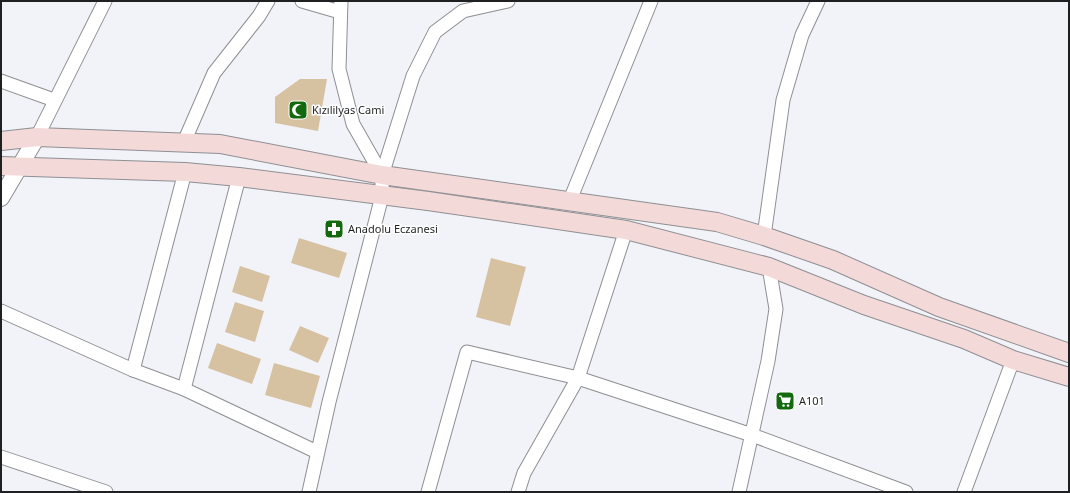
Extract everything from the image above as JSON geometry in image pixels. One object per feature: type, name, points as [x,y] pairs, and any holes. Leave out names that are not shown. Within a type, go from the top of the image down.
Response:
[{"type":"main road","points":[[1,141],[37,137],[220,144],[382,175],[570,200],[717,222],[764,236],[832,260],[939,307],[1069,353]]},
{"type":"main road","points":[[1,166],[185,172],[239,177],[428,201],[626,230],[769,267],[864,305],[964,339],[1013,360],[1069,377]]},
{"type":"main road","points":[[764,236],[769,267]]},
{"type":"street","points":[[1,198],[37,137],[104,1]]},
{"type":"street","points":[[184,142],[214,73],[259,16],[268,1]]},
{"type":"street","points":[[302,1],[340,6],[339,69],[353,124],[382,175]]},
{"type":"street","points":[[309,492],[382,196],[382,175],[412,76],[435,32],[463,11],[508,1]]},
{"type":"street","points":[[570,200],[651,1]]},
{"type":"street","points":[[764,236],[782,100],[802,35],[818,1]]},
{"type":"street","points":[[1,80],[54,100]]},
{"type":"street","points":[[134,370],[185,172]]},
{"type":"street","points":[[184,388],[239,177]]},
{"type":"street","points":[[518,492],[524,473],[578,378],[626,230]]},
{"type":"street","points":[[739,492],[768,361],[776,309],[769,267]]},
{"type":"street","points":[[1,311],[134,370],[184,388],[318,452]]},
{"type":"street","points":[[428,492],[467,352],[578,378],[752,435],[906,492]]},
{"type":"street","points":[[964,492],[1013,360]]},
{"type":"street","points":[[1,457],[106,492]]},
{"type":"building","name":"Kızılilyas Cami","points":[[300,79],[327,79],[318,131],[275,123],[275,97]]},
{"type":"building","points":[[299,238],[347,253],[339,278],[291,263]]},
{"type":"building","points":[[491,258],[526,267],[510,326],[476,317]]},
{"type":"building","points":[[240,266],[270,276],[262,302],[232,292]]},
{"type":"building","points":[[235,302],[264,311],[255,342],[225,332]]},
{"type":"building","points":[[300,326],[329,338],[318,363],[289,350]]},
{"type":"building","points":[[217,343],[261,359],[252,384],[208,368]]},
{"type":"building","points":[[274,363],[320,376],[311,408],[265,395]]},
{"type":"place","name":"Kızılilyas Cami","points":[[298,110]]},
{"type":"place","name":"Anadolu Eczanesi","points":[[334,229]]},
{"type":"place","name":"A101","points":[[785,401]]}]
